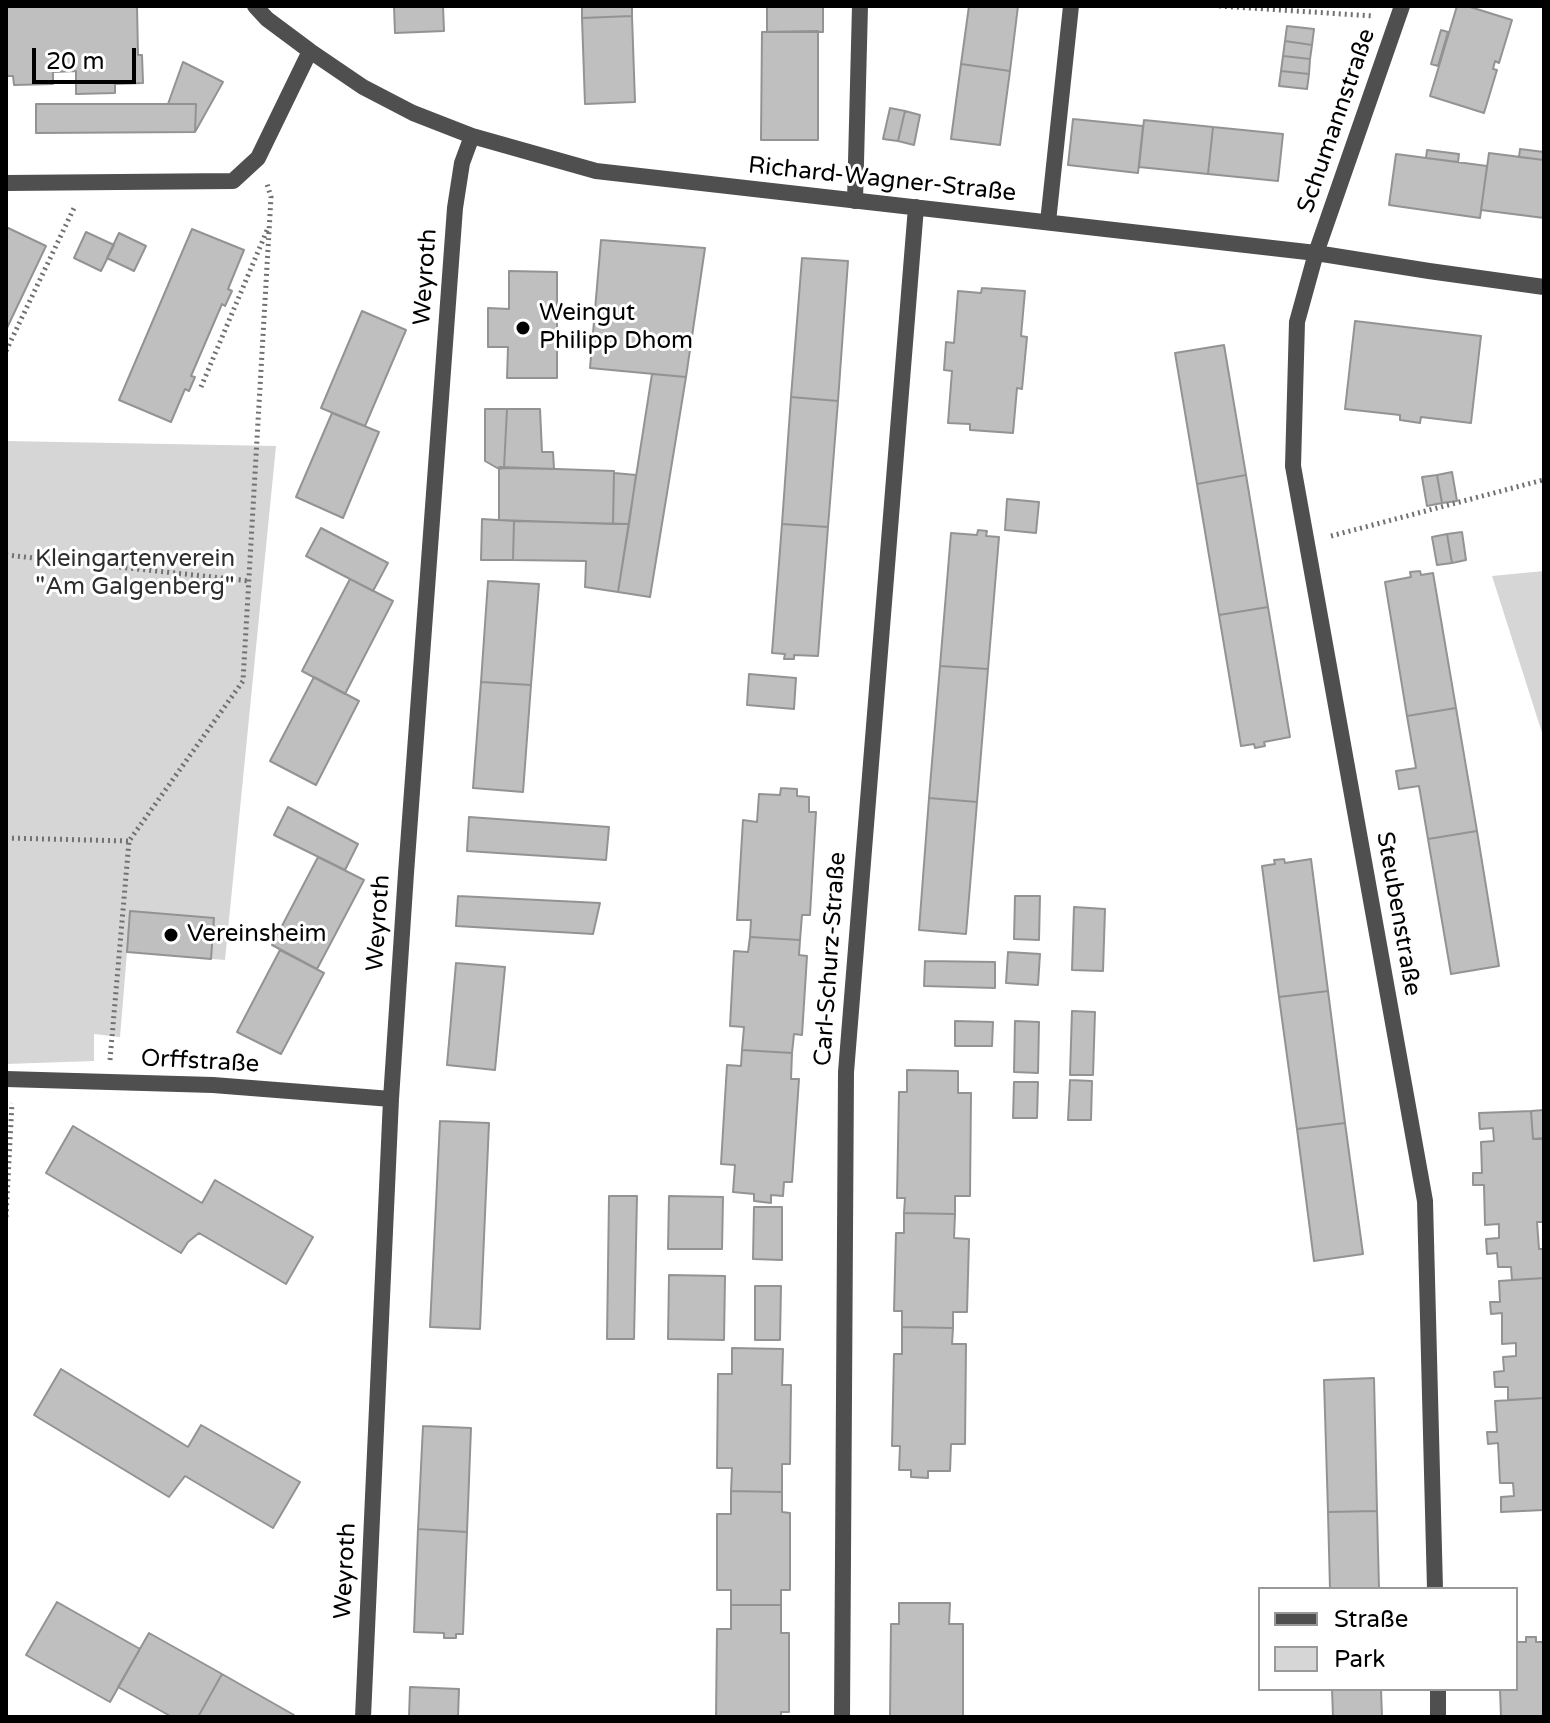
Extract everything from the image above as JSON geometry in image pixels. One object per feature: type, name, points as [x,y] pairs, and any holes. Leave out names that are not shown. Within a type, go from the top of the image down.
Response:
[{"type":"street","name":"Richard-Wagner-Straße","points":[[255,6],[267,19],[363,87],[413,113],[472,136],[596,171],[1316,253],[1544,287]]},
{"type":"street","points":[[855,201],[860,6]]},
{"type":"street","points":[[1048,222],[1071,6]]},
{"type":"street","name":"Schumannstraße","points":[[1316,253],[1400,12]]},
{"type":"street","points":[[6,183],[233,181],[258,158],[310,51]]},
{"type":"street","name":"Weyroth","points":[[363,1717],[391,1099],[455,208],[462,163],[472,136]]},
{"type":"street","name":"Carl-Schurz-Straße","points":[[842,1717],[846,1072],[916,207]]},
{"type":"street","name":"Steubenstraße","points":[[1316,253],[1297,322],[1293,466],[1425,1201],[1435,1587]]},
{"type":"street","name":"Orffstraße","points":[[9,1079],[213,1085],[391,1099]]},
{"type":"street","points":[[1438,1691],[1438,1717]]},
{"type":"path","points":[[1219,6],[1400,12]]},
{"type":"path","points":[[108,1081],[129,841],[243,681],[271,197],[258,158]]},
{"type":"path","points":[[6,351],[87,182]]},
{"type":"path","points":[[201,387],[270,223]]},
{"type":"path","points":[[1308,541],[1543,480]]},
{"type":"path","points":[[6,555],[250,581]]},
{"type":"path","points":[[6,838],[129,841]]},
{"type":"path","points":[[6,1217],[9,1079]]},
{"type":"green space","name":"Kleingartenverein \"Am Galgenberg\"","points":[[6,441],[276,446],[225,960],[127,952],[120,1037],[94,1034],[94,1061],[6,1064]]},
{"type":"green space","points":[[1544,571],[1544,739],[1492,576]]},
{"type":"building","points":[[6,6],[137,6],[138,55],[142,55],[143,83],[115,84],[115,93],[76,94],[76,71],[53,72],[53,84],[14,85],[13,76],[6,76]]},
{"type":"building","points":[[394,6],[443,6],[444,31],[395,33]]},
{"type":"building","points":[[582,6],[632,6],[632,16],[582,18]]},
{"type":"building","points":[[767,6],[823,6],[823,32],[767,32]]},
{"type":"building","points":[[969,6],[1018,6],[1010,71],[961,64]]},
{"type":"building","points":[[1457,6],[1467,6],[1512,20],[1499,63],[1495,61],[1493,69],[1497,70],[1484,113],[1430,96]]},
{"type":"building","points":[[632,16],[635,102],[585,104],[582,18]]},
{"type":"building","points":[[1287,26],[1314,29],[1312,45],[1285,41]]},
{"type":"building","points":[[1441,30],[1448,32],[1438,66],[1431,64]]},
{"type":"building","points":[[818,31],[818,140],[761,140],[762,32]]},
{"type":"building","points":[[1285,41],[1312,45],[1310,59],[1283,56]]},
{"type":"building","points":[[1283,56],[1310,59],[1309,74],[1281,71]]},
{"type":"building","points":[[183,62],[223,82],[195,132],[196,104],[168,104]]},
{"type":"building","points":[[961,64],[1010,71],[1000,145],[951,139]]},
{"type":"building","points":[[1281,71],[1309,74],[1307,89],[1279,86]]},
{"type":"building","points":[[36,104],[196,104],[195,132],[36,133]]},
{"type":"building","points":[[890,108],[905,111],[898,141],[883,139]]},
{"type":"building","points":[[905,111],[920,115],[914,145],[898,141]]},
{"type":"building","points":[[1073,119],[1143,126],[1138,173],[1068,165]]},
{"type":"building","points":[[1144,120],[1213,127],[1208,174],[1139,167]]},
{"type":"building","points":[[1213,127],[1283,134],[1278,181],[1208,174]]},
{"type":"building","points":[[1520,149],[1544,152],[1544,160],[1519,157]]},
{"type":"building","points":[[1427,150],[1459,154],[1458,162],[1426,158]]},
{"type":"building","points":[[1489,153],[1544,160],[1544,218],[1481,210]]},
{"type":"building","points":[[1396,154],[1487,166],[1480,218],[1389,205]]},
{"type":"building","points":[[6,227],[46,246],[6,330]]},
{"type":"building","points":[[192,229],[244,250],[228,289],[232,291],[225,306],[222,304],[191,376],[195,377],[189,391],[185,389],[171,422],[119,400]]},
{"type":"building","points":[[86,232],[114,245],[101,271],[74,258]]},
{"type":"building","points":[[119,233],[146,246],[134,271],[107,258]]},
{"type":"building","points":[[601,240],[705,248],[686,377],[590,368]]},
{"type":"building","points":[[802,258],[848,261],[838,401],[791,397]]},
{"type":"building","name":"Weingut Philipp Dhom","points":[[509,271],[557,272],[557,378],[507,378],[508,347],[488,347],[488,308],[509,309]]},
{"type":"building","points":[[982,288],[1025,291],[1021,336],[1027,337],[1022,389],[1017,388],[1013,433],[970,430],[970,424],[948,423],[952,371],[944,370],[946,342],[954,343],[958,291],[981,293]]},
{"type":"building","points":[[362,311],[406,330],[365,426],[321,408]]},
{"type":"building","points":[[1355,321],[1481,336],[1471,423],[1421,417],[1420,423],[1400,420],[1400,415],[1345,409]]},
{"type":"building","points":[[1224,345],[1246,475],[1197,484],[1175,353]]},
{"type":"building","points":[[652,374],[686,377],[650,597],[618,592]]},
{"type":"building","points":[[791,397],[838,401],[828,527],[782,524]]},
{"type":"building","points":[[485,409],[507,409],[504,468],[499,469],[485,461]]},
{"type":"building","points":[[507,409],[540,409],[542,452],[553,452],[554,469],[504,468]]},
{"type":"building","points":[[332,413],[379,432],[343,518],[296,497]]},
{"type":"building","points":[[499,467],[614,471],[613,524],[499,520]]},
{"type":"building","points":[[1452,472],[1457,501],[1442,503],[1437,475]]},
{"type":"building","points":[[614,473],[636,475],[629,524],[613,524]]},
{"type":"building","points":[[1246,475],[1268,607],[1219,615],[1197,484]]},
{"type":"building","points":[[1437,475],[1442,503],[1427,506],[1422,477]]},
{"type":"building","points":[[1007,499],[1039,502],[1036,533],[1005,530]]},
{"type":"building","points":[[482,519],[514,521],[513,560],[481,560]]},
{"type":"building","points":[[514,521],[629,524],[618,592],[585,587],[586,561],[513,560]]},
{"type":"building","points":[[782,524],[828,527],[818,656],[794,655],[794,659],[784,659],[785,654],[772,653]]},
{"type":"building","points":[[321,528],[388,563],[373,591],[306,556]]},
{"type":"building","points":[[978,530],[987,531],[986,536],[999,537],[988,669],[940,666],[951,533],[977,535]]},
{"type":"building","points":[[1462,532],[1466,560],[1452,563],[1447,534]]},
{"type":"building","points":[[1447,534],[1452,563],[1437,565],[1432,537]]},
{"type":"building","points":[[1420,571],[1421,575],[1433,573],[1456,708],[1407,716],[1385,582],[1411,577],[1410,572]]},
{"type":"building","points":[[350,579],[393,601],[345,694],[302,671]]},
{"type":"building","points":[[488,581],[539,584],[531,685],[481,682]]},
{"type":"building","points":[[1268,607],[1290,737],[1264,742],[1265,746],[1255,748],[1254,744],[1241,746],[1219,615]]},
{"type":"building","points":[[940,666],[988,669],[977,802],[929,798]]},
{"type":"building","points":[[749,674],[796,678],[794,709],[747,705]]},
{"type":"building","points":[[314,677],[359,701],[316,785],[270,761]]},
{"type":"building","points":[[481,682],[531,685],[523,792],[473,788]]},
{"type":"building","points":[[1456,708],[1477,831],[1428,839],[1419,786],[1399,789],[1396,771],[1416,768],[1407,716]]},
{"type":"building","points":[[781,788],[797,789],[797,796],[809,797],[809,812],[816,812],[810,915],[802,915],[800,940],[750,937],[751,920],[737,920],[743,820],[757,822],[759,794],[780,795]]},
{"type":"building","points":[[929,798],[977,802],[966,934],[919,930]]},
{"type":"building","points":[[288,807],[358,844],[345,870],[274,835]]},
{"type":"building","points":[[469,817],[609,827],[606,860],[467,851]]},
{"type":"building","points":[[1477,831],[1499,966],[1451,974],[1428,839]]},
{"type":"building","points":[[318,857],[364,880],[317,969],[272,945]]},
{"type":"building","points":[[1284,859],[1285,863],[1311,859],[1328,991],[1279,997],[1262,866]]},
{"type":"building","points":[[458,896],[600,903],[593,934],[456,926]]},
{"type":"building","points":[[1015,896],[1040,896],[1039,940],[1014,939]]},
{"type":"building","points":[[1074,907],[1105,909],[1103,971],[1072,970]]},
{"type":"building","name":"Vereinsheim","points":[[130,911],[214,918],[211,959],[127,952]]},
{"type":"building","points":[[750,937],[800,940],[799,955],[807,956],[802,1035],[794,1034],[792,1053],[742,1050],[744,1027],[730,1026],[734,951],[748,952]]},
{"type":"building","points":[[280,950],[324,973],[281,1054],[237,1032]]},
{"type":"building","points":[[1008,952],[1040,954],[1038,985],[1006,983]]},
{"type":"building","points":[[925,961],[995,962],[995,988],[924,986]]},
{"type":"building","points":[[456,963],[505,967],[495,1070],[447,1065]]},
{"type":"building","points":[[1328,991],[1345,1123],[1297,1129],[1279,997]]},
{"type":"building","points":[[1072,1011],[1095,1012],[1093,1075],[1070,1075]]},
{"type":"building","points":[[955,1021],[993,1022],[992,1046],[955,1046]]},
{"type":"building","points":[[1015,1021],[1039,1022],[1038,1073],[1014,1072]]},
{"type":"building","points":[[742,1050],[792,1053],[791,1079],[799,1079],[792,1182],[784,1182],[783,1196],[771,1195],[771,1203],[754,1201],[754,1194],[733,1192],[735,1165],[721,1164],[727,1065],[741,1066]]},
{"type":"building","points":[[907,1070],[958,1071],[958,1093],[971,1093],[970,1196],[955,1196],[955,1214],[904,1213],[905,1198],[897,1198],[899,1092],[907,1092]]},
{"type":"building","points":[[1070,1080],[1092,1081],[1091,1120],[1068,1120]]},
{"type":"building","points":[[1014,1082],[1038,1082],[1037,1118],[1013,1118]]},
{"type":"building","points":[[1544,1110],[1544,1139],[1533,1139],[1531,1111]]},
{"type":"building","points":[[1531,1111],[1533,1139],[1544,1138],[1544,1222],[1537,1222],[1539,1249],[1544,1249],[1544,1278],[1512,1280],[1511,1267],[1498,1267],[1497,1253],[1487,1254],[1486,1239],[1499,1238],[1499,1224],[1485,1225],[1484,1185],[1473,1185],[1473,1173],[1482,1173],[1481,1142],[1494,1141],[1493,1128],[1480,1129],[1479,1113]]},
{"type":"building","points":[[440,1121],[489,1123],[480,1329],[430,1327]]},
{"type":"building","points":[[1345,1123],[1363,1254],[1314,1261],[1297,1129]]},
{"type":"building","points":[[73,1126],[202,1203],[215,1180],[313,1237],[286,1284],[199,1233],[181,1253],[46,1173]]},
{"type":"building","points":[[609,1196],[637,1196],[634,1339],[607,1339]]},
{"type":"building","points":[[669,1196],[723,1197],[722,1249],[668,1249]]},
{"type":"building","points":[[754,1207],[782,1207],[782,1260],[753,1259]]},
{"type":"building","points":[[904,1213],[955,1214],[954,1238],[969,1239],[967,1312],[953,1312],[953,1328],[902,1327],[902,1311],[894,1311],[896,1233],[904,1233]]},
{"type":"building","points":[[669,1275],[725,1276],[724,1340],[668,1339]]},
{"type":"building","points":[[1544,1278],[1544,1398],[1508,1400],[1508,1387],[1495,1387],[1494,1372],[1504,1371],[1503,1357],[1516,1356],[1516,1343],[1502,1344],[1502,1313],[1491,1314],[1490,1302],[1500,1302],[1499,1281]]},
{"type":"building","points":[[755,1286],[781,1286],[780,1340],[755,1340]]},
{"type":"building","points":[[902,1327],[953,1328],[952,1344],[966,1344],[965,1444],[951,1444],[950,1471],[928,1471],[928,1478],[911,1477],[911,1470],[899,1470],[900,1446],[892,1446],[894,1354],[902,1354]]},
{"type":"building","points":[[732,1348],[783,1349],[782,1385],[791,1385],[790,1464],[782,1464],[782,1492],[731,1491],[732,1468],[717,1468],[718,1374],[732,1374]]},
{"type":"building","points":[[61,1369],[188,1447],[201,1425],[300,1482],[273,1528],[185,1476],[169,1497],[34,1415]]},
{"type":"building","points":[[1374,1378],[1377,1511],[1328,1512],[1324,1380]]},
{"type":"building","points":[[1544,1398],[1544,1510],[1501,1512],[1501,1497],[1514,1496],[1513,1483],[1500,1483],[1498,1443],[1488,1444],[1487,1432],[1497,1432],[1495,1401]]},
{"type":"building","points":[[423,1426],[471,1428],[467,1532],[418,1529]]},
{"type":"building","points":[[731,1491],[782,1492],[782,1512],[790,1513],[790,1590],[781,1590],[781,1605],[731,1605],[731,1590],[717,1590],[717,1514],[731,1514]]},
{"type":"building","points":[[1377,1511],[1379,1587],[1330,1587],[1328,1512]]},
{"type":"building","points":[[418,1529],[467,1532],[463,1634],[456,1634],[456,1638],[444,1638],[444,1633],[414,1632]]},
{"type":"building","points":[[57,1602],[140,1649],[110,1702],[26,1655]]},
{"type":"building","points":[[899,1603],[950,1603],[949,1624],[963,1624],[963,1717],[890,1717],[891,1624],[899,1624]]},
{"type":"building","points":[[731,1605],[781,1605],[781,1633],[789,1633],[789,1712],[781,1712],[781,1717],[716,1717],[717,1629],[731,1629]]},
{"type":"building","points":[[149,1633],[222,1674],[198,1717],[172,1717],[118,1687]]},
{"type":"building","points":[[1526,1637],[1536,1637],[1536,1642],[1544,1642],[1544,1717],[1501,1717],[1500,1691],[1518,1691],[1518,1642],[1526,1642]]},
{"type":"building","points":[[222,1674],[294,1715],[293,1717],[198,1717]]},
{"type":"building","points":[[410,1687],[459,1689],[458,1717],[409,1717]]},
{"type":"building","points":[[1332,1691],[1381,1691],[1382,1717],[1333,1717]]},
{"type":"place","name":"Weingut Philipp Dhom","points":[[523,328]]},
{"type":"place","name":"Vereinsheim","points":[[171,935]]}]
